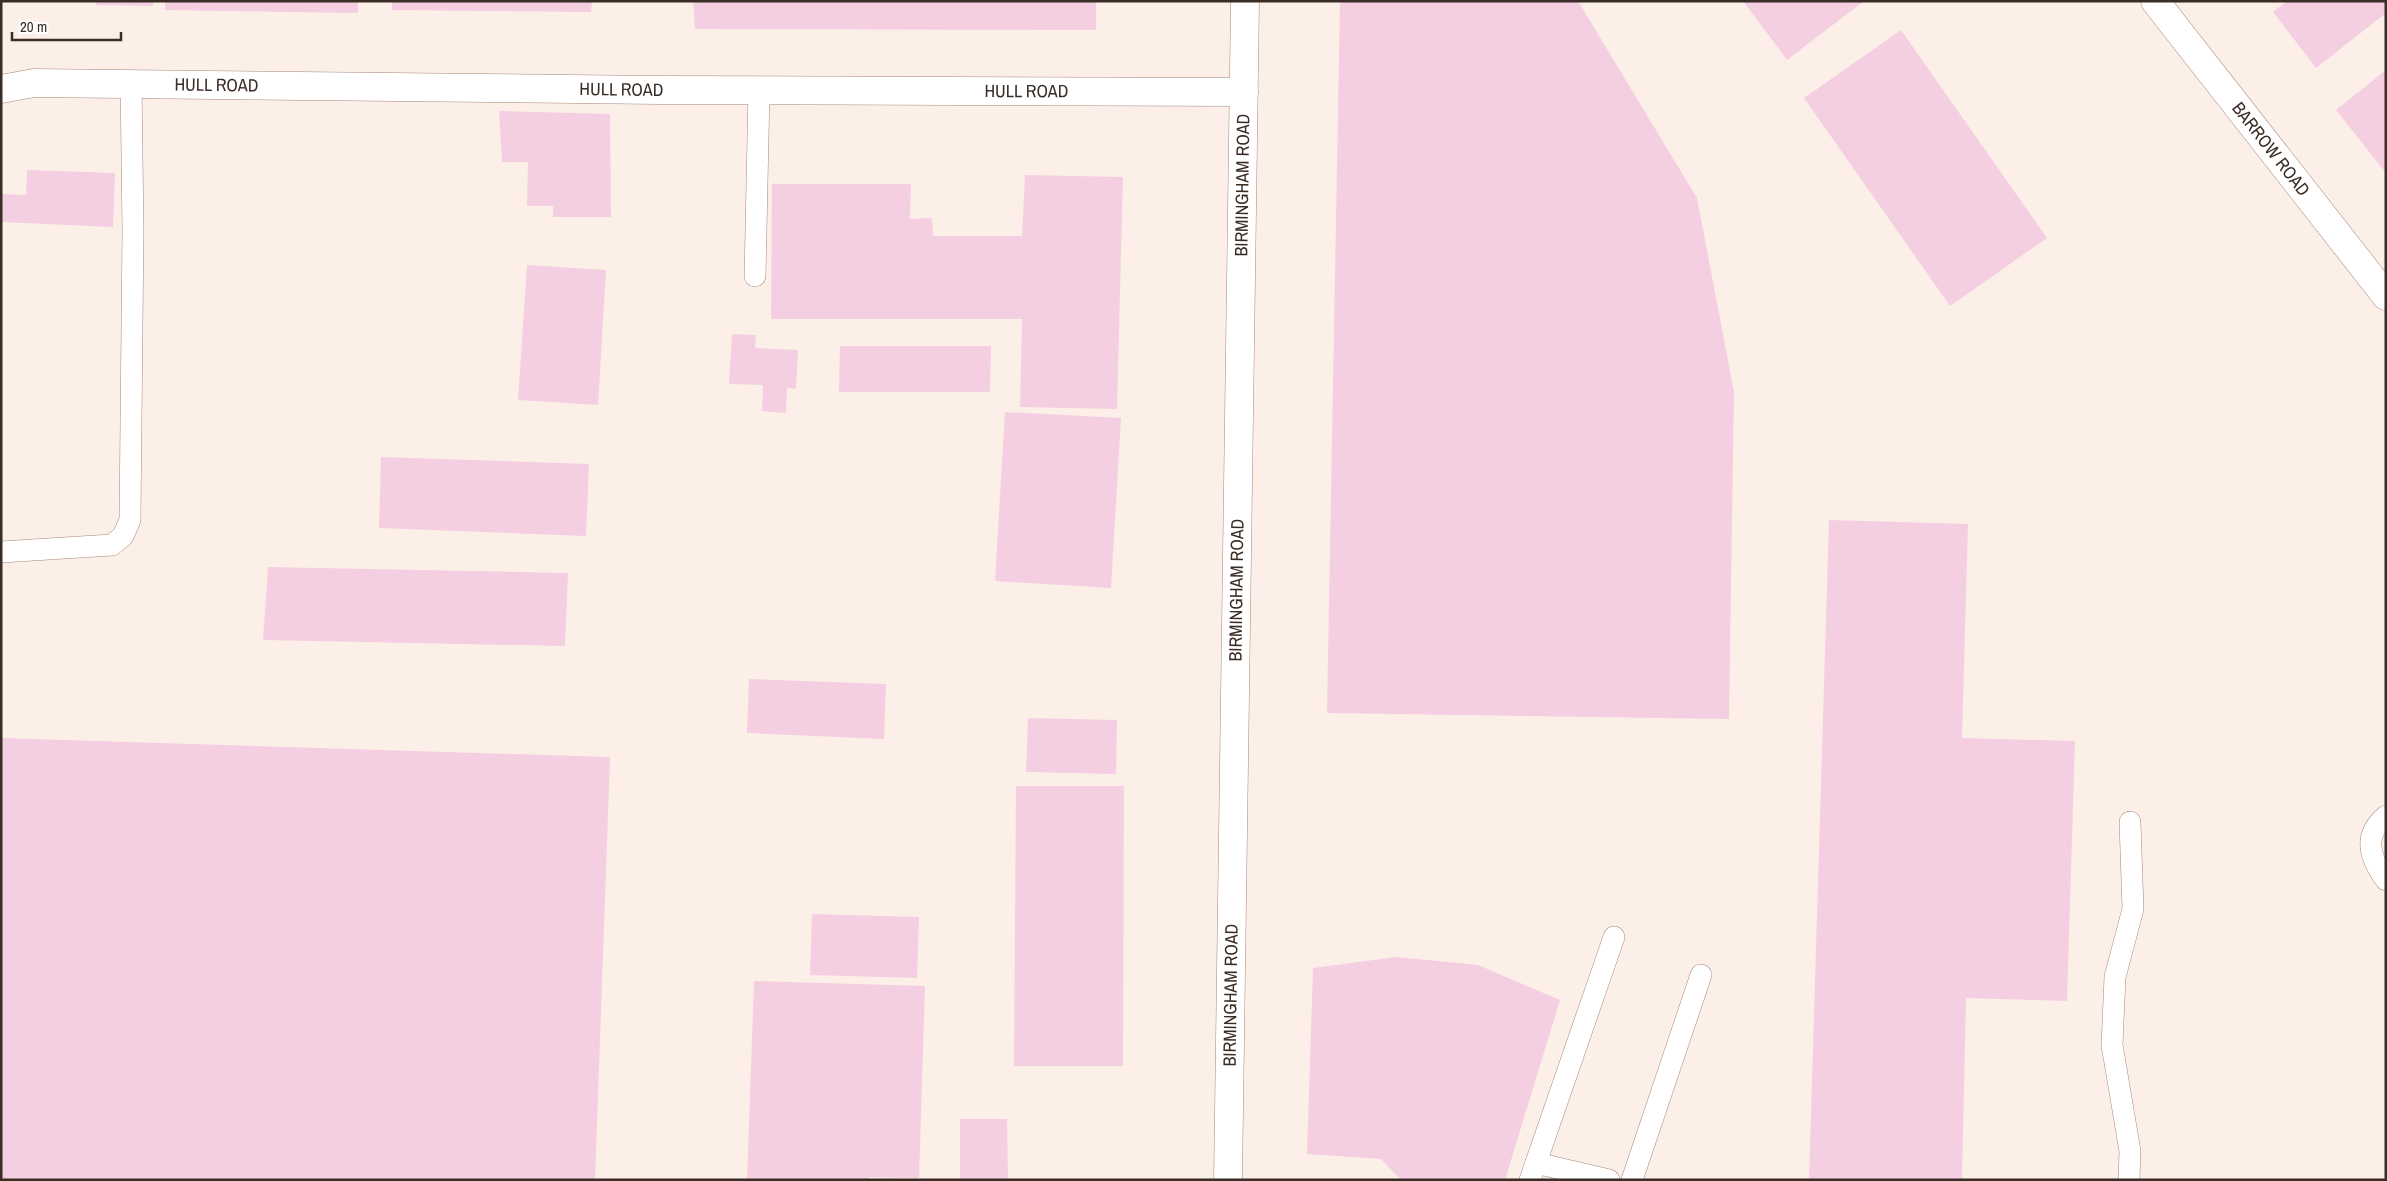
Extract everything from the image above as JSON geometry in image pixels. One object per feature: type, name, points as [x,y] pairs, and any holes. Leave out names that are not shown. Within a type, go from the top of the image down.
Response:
[{"type":"street","name":"BIRMINGHAM ROAD","points":[[1228,1180],[1245,1]]},
{"type":"street","name":"BARROW ROAD","points":[[2155,1],[2386,296]]},
{"type":"street","name":"HULL ROAD","points":[[1,89],[34,82],[759,90],[1244,92]]},
{"type":"lane","points":[[1,552],[112,545],[122,536],[130,520],[133,240],[130,83]]},
{"type":"lane","points":[[755,276],[759,90]]},
{"type":"lane","points":[[2386,816],[2372,836],[2370,852],[2386,880]]},
{"type":"lane","points":[[2129,1180],[2130,1151],[2112,1045],[2115,977],[2133,909],[2130,822]]},
{"type":"lane","points":[[1609,1180],[1533,1172],[1614,937]]},
{"type":"lane","points":[[1632,1180],[1701,975]]},
{"type":"building","points":[[96,1],[153,1],[153,6],[96,5]]},
{"type":"building","points":[[165,1],[358,1],[358,13],[165,10]]},
{"type":"building","points":[[392,1],[592,1],[591,12],[392,10]]},
{"type":"building","points":[[693,1],[1096,1],[1096,30],[695,29]]},
{"type":"building","points":[[1340,1],[1578,1],[1697,198],[1734,392],[1729,719],[1327,713]]},
{"type":"building","points":[[1743,1],[1864,1],[1787,60]]},
{"type":"building","points":[[2287,1],[2386,1],[2386,13],[2316,68],[2273,12]]},
{"type":"building","points":[[1901,30],[2047,238],[1950,306],[1804,98]]},
{"type":"building","points":[[2386,70],[2386,173],[2336,110]]},
{"type":"building","points":[[499,111],[610,114],[611,217],[553,217],[553,206],[527,206],[528,162],[502,162]]},
{"type":"building","points":[[27,170],[115,173],[113,227],[1,222],[1,194],[26,195]]},
{"type":"building","points":[[1025,175],[1123,177],[1117,409],[1020,407],[1022,319],[771,319],[772,184],[911,184],[910,219],[932,218],[933,236],[1022,236]]},
{"type":"building","points":[[527,265],[606,270],[598,405],[518,400]]},
{"type":"building","points":[[732,334],[756,335],[755,348],[798,350],[796,389],[787,388],[786,413],[762,411],[763,385],[729,384]]},
{"type":"building","points":[[840,346],[991,346],[990,392],[839,392]]},
{"type":"building","points":[[1005,412],[1121,418],[1111,588],[995,581]]},
{"type":"building","points":[[381,457],[589,464],[586,536],[379,528]]},
{"type":"building","points":[[1829,520],[1968,524],[1962,738],[2075,741],[2067,1001],[1966,998],[1962,1180],[1809,1180]]},
{"type":"building","points":[[268,567],[568,573],[565,646],[263,640]]},
{"type":"building","points":[[749,679],[886,684],[884,739],[747,733]]},
{"type":"building","points":[[1028,718],[1117,720],[1116,774],[1026,772]]},
{"type":"building","points":[[1,738],[610,757],[595,1180],[1,1180]]},
{"type":"building","points":[[1016,786],[1124,786],[1123,1066],[1014,1066]]},
{"type":"building","points":[[812,914],[919,917],[917,978],[810,975]]},
{"type":"building","points":[[1396,957],[1478,965],[1560,1000],[1505,1180],[1401,1180],[1381,1159],[1307,1154],[1313,968]]},
{"type":"building","points":[[754,981],[925,986],[919,1178],[869,1177],[869,1180],[747,1180]]},
{"type":"building","points":[[960,1119],[1007,1119],[1008,1180],[960,1180]]}]
